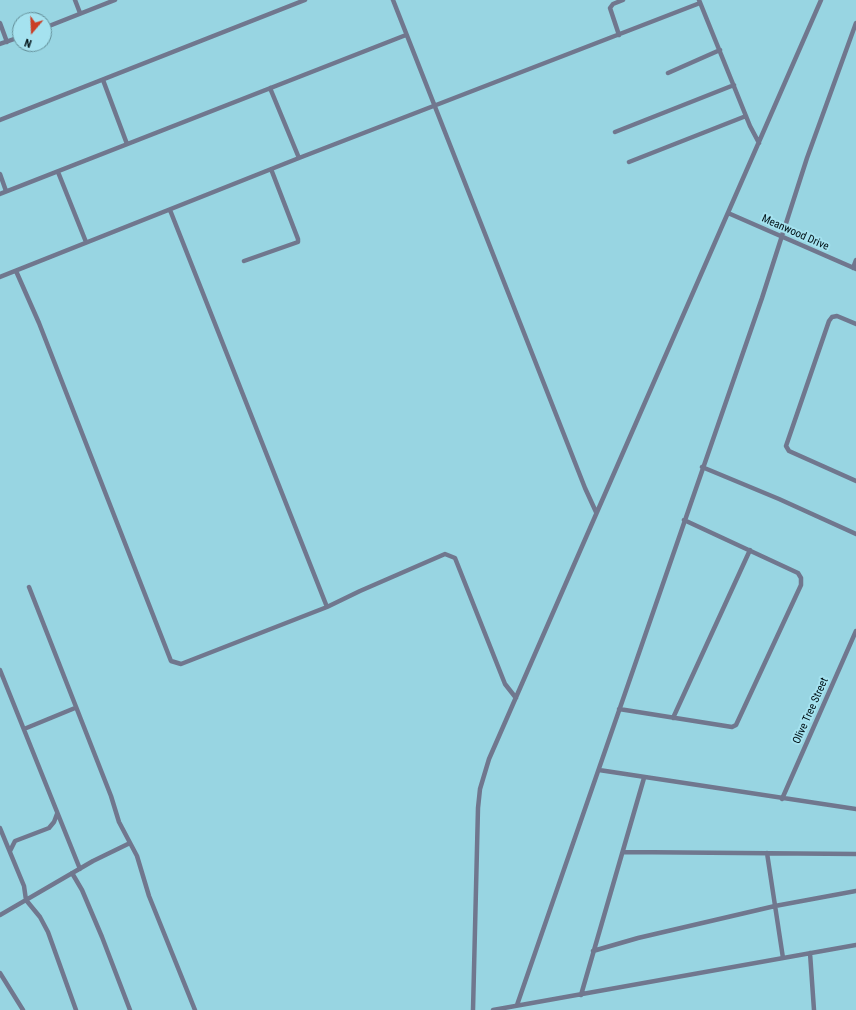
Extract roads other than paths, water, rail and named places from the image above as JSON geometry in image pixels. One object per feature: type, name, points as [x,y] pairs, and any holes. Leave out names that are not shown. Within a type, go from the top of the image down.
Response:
[{"type":"street","points":[[75,0],[80,13]]},
{"type":"street","points":[[52,25],[115,0]]},
{"type":"street","points":[[0,120],[305,0]]},
{"type":"street","points":[[393,0],[585,488],[596,512]]},
{"type":"street","points":[[619,35],[610,8],[613,4],[623,0]]},
{"type":"street","points":[[473,1010],[476,853],[480,789],[489,759],[821,0]]},
{"type":"street","points":[[0,277],[299,158],[435,107],[700,2],[746,116],[759,143]]},
{"type":"street","points":[[0,23],[7,42]]},
{"type":"street","points":[[516,1005],[782,237],[807,158],[856,23]]},
{"type":"street","points":[[0,194],[406,35]]},
{"type":"street","points":[[0,44],[12,40]]},
{"type":"street","points":[[668,72],[720,50]]},
{"type":"street","points":[[103,80],[127,144]]},
{"type":"street","points":[[615,132],[734,85]]},
{"type":"street","points":[[270,88],[299,158]]},
{"type":"street","points":[[629,162],[746,116]]},
{"type":"street","points":[[244,261],[298,242],[271,169]]},
{"type":"street","points":[[58,172],[86,242]]},
{"type":"street","points":[[0,174],[6,191]]},
{"type":"street","points":[[170,210],[327,607]]},
{"type":"street","name":"Meanwood Drive","points":[[728,213],[854,268]]},
{"type":"street","points":[[854,268],[856,260]]},
{"type":"street","points":[[16,271],[39,323],[171,661],[181,664],[327,607],[360,591],[442,556],[451,555],[455,558],[505,684],[516,698]]},
{"type":"street","points":[[856,324],[836,316],[832,317],[829,321],[786,446],[789,451],[856,481]]},
{"type":"street","points":[[702,467],[779,499],[856,534]]},
{"type":"street","points":[[619,708],[732,727],[740,721],[801,584],[801,578],[798,574],[684,520]]},
{"type":"street","points":[[673,718],[750,550]]},
{"type":"street","points":[[29,587],[62,668],[75,708],[111,796],[119,822],[137,856],[149,896],[195,1010]]},
{"type":"street","name":"Olive Tree Street","points":[[782,798],[856,631]]},
{"type":"street","points":[[0,670],[80,869]]},
{"type":"street","points":[[24,729],[75,708]]},
{"type":"street","points":[[598,770],[644,778],[698,784],[782,798],[856,808]]},
{"type":"street","points":[[581,995],[624,852],[644,778]]},
{"type":"street","points":[[10,851],[15,841],[49,828],[54,822],[57,814]]},
{"type":"street","points":[[0,828],[24,886],[26,900],[40,917],[48,932],[76,1010]]},
{"type":"street","points":[[0,915],[72,873],[130,844]]},
{"type":"street","points":[[624,852],[856,854]]},
{"type":"street","points":[[767,853],[783,958]]},
{"type":"street","points":[[72,873],[82,890],[102,937],[130,1010]]},
{"type":"street","points":[[594,951],[638,938],[775,906],[856,891]]},
{"type":"street","points":[[493,1010],[856,945]]},
{"type":"street","points":[[810,953],[814,1010]]},
{"type":"street","points":[[0,972],[23,1010]]}]
